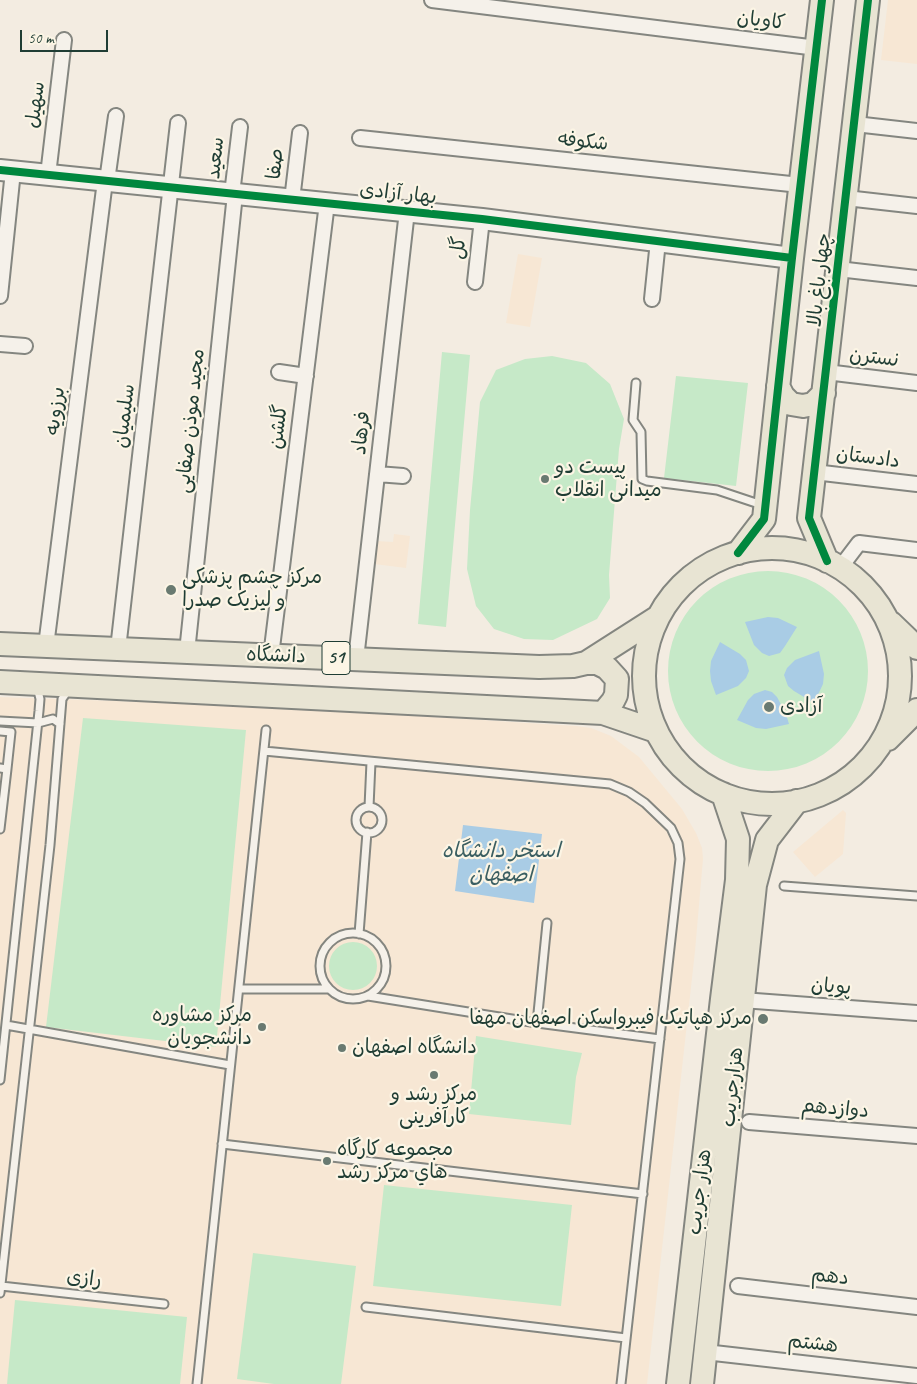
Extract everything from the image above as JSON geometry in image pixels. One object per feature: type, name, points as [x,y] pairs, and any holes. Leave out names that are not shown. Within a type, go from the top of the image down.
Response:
[{"type":"main road","name":"چهار باغ بالا","points":[[738,553],[764,519],[822,0]]},
{"type":"main road","name":"چهار باغ بالا","points":[[834,564],[809,518],[868,0]]},
{"type":"main road","points":[[778,386],[783,396],[791,404],[803,406],[812,404],[825,382]]},
{"type":"main road","points":[[875,752],[887,732],[896,711],[900,688],[898,656],[896,641],[887,619],[875,599],[859,582],[834,564],[806,553],[783,548],[760,548],[713,562],[691,577],[672,595],[658,618],[647,647],[644,662],[644,686],[648,709],[656,731],[668,751],[702,783],[723,794],[747,801],[772,804],[797,801],[819,795],[840,784],[859,770],[917,710]]},
{"type":"main road","name":"دانشگاه","points":[[0,644],[539,668],[573,666],[586,663],[658,618]]},
{"type":"main road","points":[[887,619],[917,648]]},
{"type":"main road","points":[[917,662],[911,674],[911,688],[917,697]]},
{"type":"main road","points":[[586,663],[597,663],[607,668],[617,679],[616,694],[603,713]]},
{"type":"main road","name":"دانشگاه","points":[[0,682],[603,713],[656,731]]},
{"type":"main road","name":"هزار جریب","points":[[678,1384],[723,1083],[738,880],[738,839],[723,794]]},
{"type":"main road","name":"هزارجریب","points":[[702,1384],[723,1083],[742,1000],[755,885],[767,840],[797,801]]},
{"type":"street","name":"کاویان","points":[[432,0],[817,48]]},
{"type":"street","name":"سهیل","points":[[48,175],[64,40]]},
{"type":"street","name":"برزویه","points":[[46,646],[116,116]]},
{"type":"street","name":"سلیمیان","points":[[118,649],[178,123]]},
{"type":"street","points":[[855,124],[917,131]]},
{"type":"street","name":"سعید","points":[[234,194],[240,127]]},
{"type":"street","name":"صفا","points":[[292,200],[300,134]]},
{"type":"street","name":"شکوفه","points":[[360,138],[800,185]]},
{"type":"street","points":[[0,296],[7,171]]},
{"type":"street","name":"بهار آزادی","points":[[7,171],[482,219],[792,258]]},
{"type":"street","name":"مجید موذن صفایی","points":[[187,652],[234,194]]},
{"type":"street","points":[[846,198],[917,206]]},
{"type":"street","name":"گلشن","points":[[271,656],[327,203]]},
{"type":"street","name":"فرهاد","points":[[356,659],[407,211]]},
{"type":"street","name":"گل","points":[[473,282],[482,219]]},
{"type":"street","points":[[652,299],[658,241]]},
{"type":"street","points":[[838,269],[917,278]]},
{"type":"street","points":[[0,344],[26,346]]},
{"type":"street","points":[[279,372],[306,376]]},
{"type":"street","name":"نسترن","points":[[825,382],[917,383]]},
{"type":"street","name":"دادستان","points":[[814,472],[917,484]]},
{"type":"street","points":[[377,474],[403,476]]},
{"type":"street","points":[[834,564],[859,543],[917,550]]},
{"type":"street","name":"پویان","points":[[742,1000],[917,1013]]},
{"type":"street","name":"دوازدهم","points":[[749,1122],[917,1136]]},
{"type":"street","name":"دهم","points":[[738,1286],[917,1307]]},
{"type":"street","name":"هشتم","points":[[705,1352],[917,1376]]},
{"type":"lane","points":[[636,383],[633,420],[641,432],[642,479],[717,490],[765,506]]},
{"type":"lane","points":[[0,1080],[40,699],[38,692],[31,683]]},
{"type":"lane","points":[[0,1289],[50,845],[62,699],[66,691],[74,686]]},
{"type":"lane","points":[[0,721],[38,723],[53,719],[60,724]]},
{"type":"lane","points":[[197,1384],[266,730]]},
{"type":"lane","points":[[0,732],[11,732],[3,769],[0,829]]},
{"type":"lane","points":[[264,751],[610,784],[629,792],[645,803],[671,828],[678,843],[680,859],[621,1384]]},
{"type":"lane","points":[[369,807],[371,762]]},
{"type":"lane","points":[[369,807],[378,811],[381,820],[376,830],[367,832],[359,828],[356,819],[358,812],[369,807]]},
{"type":"lane","points":[[358,934],[367,832]]},
{"type":"lane","points":[[784,886],[917,896]]},
{"type":"lane","points":[[537,1023],[547,923]]},
{"type":"lane","points":[[368,996],[378,988],[386,970],[386,960],[381,948],[369,937],[358,934],[339,936],[324,950],[320,961],[320,973],[329,989],[346,999],[368,996],[537,1023],[660,1039]]},
{"type":"lane","points":[[238,989],[329,989]]},
{"type":"lane","points":[[6,1025],[230,1066]]},
{"type":"lane","points":[[222,1144],[643,1194]]},
{"type":"lane","name":"رازی","points":[[0,1289],[164,1304]]},
{"type":"lane","points":[[366,1307],[626,1338]]},
{"type":"shaded area","points":[[888,0],[917,0],[917,64],[881,60]]},
{"type":"shaded area","points":[[518,254],[542,258],[530,327],[506,323]]},
{"type":"shaded area","points":[[394,534],[410,536],[406,568],[374,564],[377,541],[393,542]]},
{"type":"shaded area","name":"دانشگاه اصفهان","points":[[0,697],[259,706],[576,726],[591,728],[611,736],[639,757],[682,809],[696,833],[702,848],[703,859],[695,951],[647,1384],[0,1384]]},
{"type":"shaded area","points":[[843,810],[846,813],[843,854],[815,877],[793,852]]},
{"type":"green space","points":[[442,352],[470,355],[446,627],[418,624]]},
{"type":"green space","name":"پیست دو میدانی انقلاب","points":[[552,356],[586,363],[610,384],[624,419],[619,449],[609,575],[610,598],[597,619],[553,640],[524,639],[494,629],[476,606],[467,569],[470,510],[480,402],[496,370],[525,359]]},
{"type":"green space","points":[[676,376],[748,383],[736,486],[664,478]]},
{"type":"green space","points":[[768,571],[787,573],[806,579],[823,588],[839,600],[851,616],[860,633],[866,652],[868,671],[866,690],[860,709],[851,726],[839,742],[823,754],[806,763],[787,769],[768,771],[749,769],[730,763],[713,754],[697,742],[685,726],[676,709],[670,690],[668,671],[670,652],[676,633],[685,616],[697,600],[713,588],[730,579],[749,573]]},
{"type":"green space","points":[[83,718],[246,730],[216,1047],[46,1027]]},
{"type":"green space","points":[[348,942],[358,942],[367,946],[373,952],[376,957],[376,975],[367,986],[358,990],[348,990],[339,986],[333,980],[329,971],[329,961],[333,952],[339,946]]},
{"type":"green space","points":[[476,1036],[582,1053],[576,1077],[571,1125],[469,1114]]},
{"type":"green space","points":[[384,1185],[572,1205],[561,1306],[373,1286]]},
{"type":"green space","points":[[253,1253],[356,1266],[341,1384],[274,1384],[237,1379]]},
{"type":"green space","points":[[15,1300],[187,1317],[180,1384],[7,1384]]},
{"type":"water","points":[[768,617],[778,618],[797,627],[780,653],[769,656],[762,653],[754,645],[745,622]]},
{"type":"water","points":[[720,642],[740,654],[746,660],[749,671],[746,678],[738,686],[716,695],[710,671],[711,661]]},
{"type":"water","points":[[819,651],[824,674],[823,684],[814,703],[788,686],[784,675],[787,668],[795,660]]},
{"type":"water","points":[[765,690],[772,692],[777,697],[789,724],[766,729],[756,728],[737,720],[748,700],[754,694]]},
{"type":"water","name":"استخر دانشگاه اصفهان","points":[[463,825],[542,834],[534,903],[455,891]]},
{"type":"cycle path","points":[[738,553],[764,519],[822,0]]},
{"type":"cycle path","points":[[827,561],[809,518],[868,0]]},
{"type":"cycle path","points":[[0,170],[482,219],[792,258]]},
{"type":"place","name":"پیست دو میدانی انقلاب","points":[[545,479]]},
{"type":"place","name":"مرکز چشم پزشکی و لیزیک صدرا","points":[[171,590]]},
{"type":"place","name":"آزادی","points":[[769,707]]},
{"type":"place","name":"مرکز هپاتیک فیبرواسکن اصفهان مهفا","points":[[763,1019]]},
{"type":"place","name":"مرکز مشاوره دانشجویان","points":[[262,1027]]},
{"type":"place","name":"دانشگاه اصفهان","points":[[342,1048]]},
{"type":"place","name":"مرکز رشد و کارآفرینی","points":[[434,1075]]},
{"type":"place","name":"مجموعه کارگاه هاي مرکز رشد","points":[[327,1161]]}]
